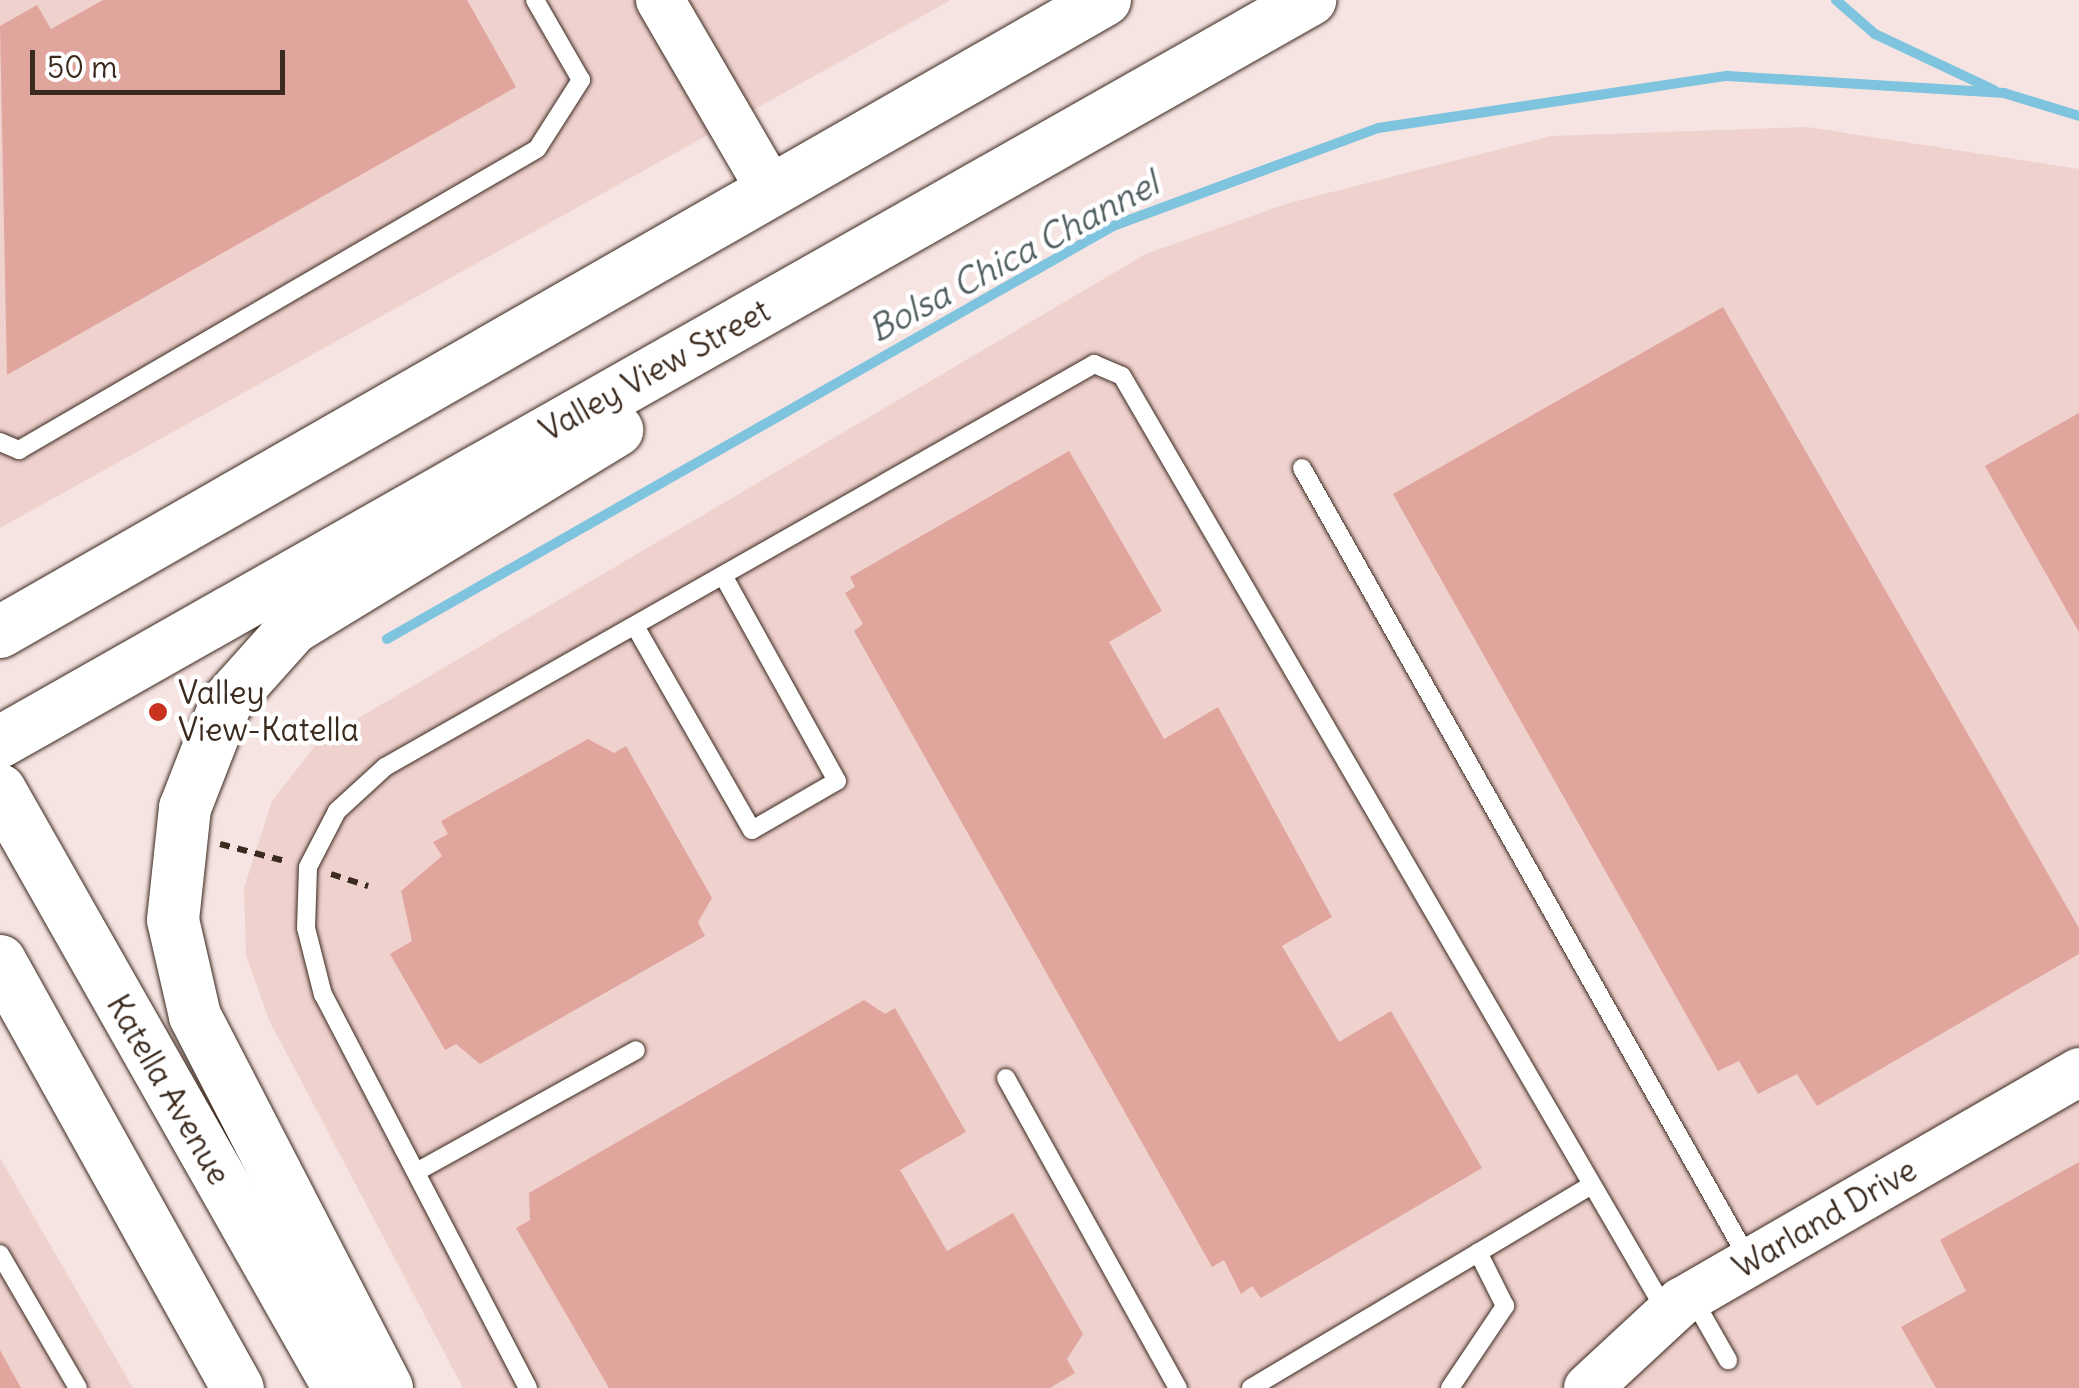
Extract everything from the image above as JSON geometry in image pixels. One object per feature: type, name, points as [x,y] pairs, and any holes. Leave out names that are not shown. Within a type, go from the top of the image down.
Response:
[{"type":"main road","points":[[0,632],[1105,0]]},
{"type":"main road","name":"Valley View Street","points":[[0,742],[1310,0]]},
{"type":"main road","points":[[387,1388],[217,1066],[180,968],[173,877],[203,751],[226,703],[293,628],[738,354],[784,298]]},
{"type":"main road","name":"Katella Avenue","points":[[0,790],[339,1388]]},
{"type":"main road","points":[[0,962],[238,1388]]},
{"type":"street","points":[[660,0],[771,191]]},
{"type":"street","name":"Warland Drive","points":[[1588,1388],[1680,1305],[2079,1072]]},
{"type":"lane","points":[[0,442],[19,450],[537,149],[581,80],[536,0]]},
{"type":"lane","points":[[528,1388],[418,1171],[322,995],[306,928],[308,866],[337,811],[385,767],[1094,364],[1122,376],[1591,1185],[1680,1305],[1728,1360]]},
{"type":"lane","points":[[1302,468],[1750,1262]]},
{"type":"lane","points":[[635,626],[752,830],[838,781],[723,575]]},
{"type":"lane","points":[[418,1171],[636,1050]]},
{"type":"lane","points":[[1006,1078],[1178,1388]]},
{"type":"lane","points":[[1251,1388],[1591,1185]]},
{"type":"lane","points":[[1450,1388],[1504,1306],[1478,1252]]},
{"type":"lane","points":[[0,1254],[78,1388]]},
{"type":"shaded area","points":[[0,0],[951,0],[0,528]]},
{"type":"shaded area","points":[[1807,127],[2079,169],[2079,1388],[463,1388],[269,1020],[246,955],[244,888],[272,801],[318,742],[1146,254],[1289,203],[1551,136]]},
{"type":"shaded area","points":[[0,1158],[133,1388],[0,1388]]},
{"type":"building","points":[[103,0],[467,0],[516,87],[7,375],[0,26],[37,5],[51,29]]},
{"type":"building","points":[[1723,307],[2079,928],[2079,954],[1817,1106],[1797,1074],[1758,1094],[1739,1061],[1718,1071],[1393,494]]},
{"type":"building","points":[[2079,413],[2079,632],[1985,466]]},
{"type":"building","points":[[1069,451],[1162,611],[1109,642],[1164,739],[1218,707],[1332,917],[1282,946],[1339,1042],[1391,1011],[1482,1168],[1261,1298],[1252,1286],[1241,1294],[1224,1260],[1212,1267],[854,631],[863,624],[845,593],[855,587],[850,577]]},
{"type":"building","points":[[588,739],[614,753],[626,746],[712,898],[698,922],[705,936],[480,1064],[456,1044],[445,1050],[390,954],[412,941],[401,891],[442,856],[433,842],[448,834],[441,821]]},
{"type":"building","points":[[864,1000],[885,1014],[895,1008],[966,1132],[900,1170],[947,1251],[1013,1213],[1083,1334],[1067,1359],[1075,1373],[1050,1388],[609,1388],[516,1228],[530,1220],[529,1193]]},
{"type":"building","points":[[2079,1162],[2079,1388],[1936,1388],[1901,1327],[1966,1291],[1940,1240]]},
{"type":"building","points":[[0,1350],[21,1388],[0,1388]]},
{"type":"waterway","points":[[1836,0],[1875,34],[1994,90]]},
{"type":"waterway","name":"Bolsa Chica Channel","points":[[387,639],[1113,226],[1378,128],[1728,76],[2004,93],[2079,116]]},
{"type":"place","name":"Valley View-Katella","points":[[158,712]]}]
